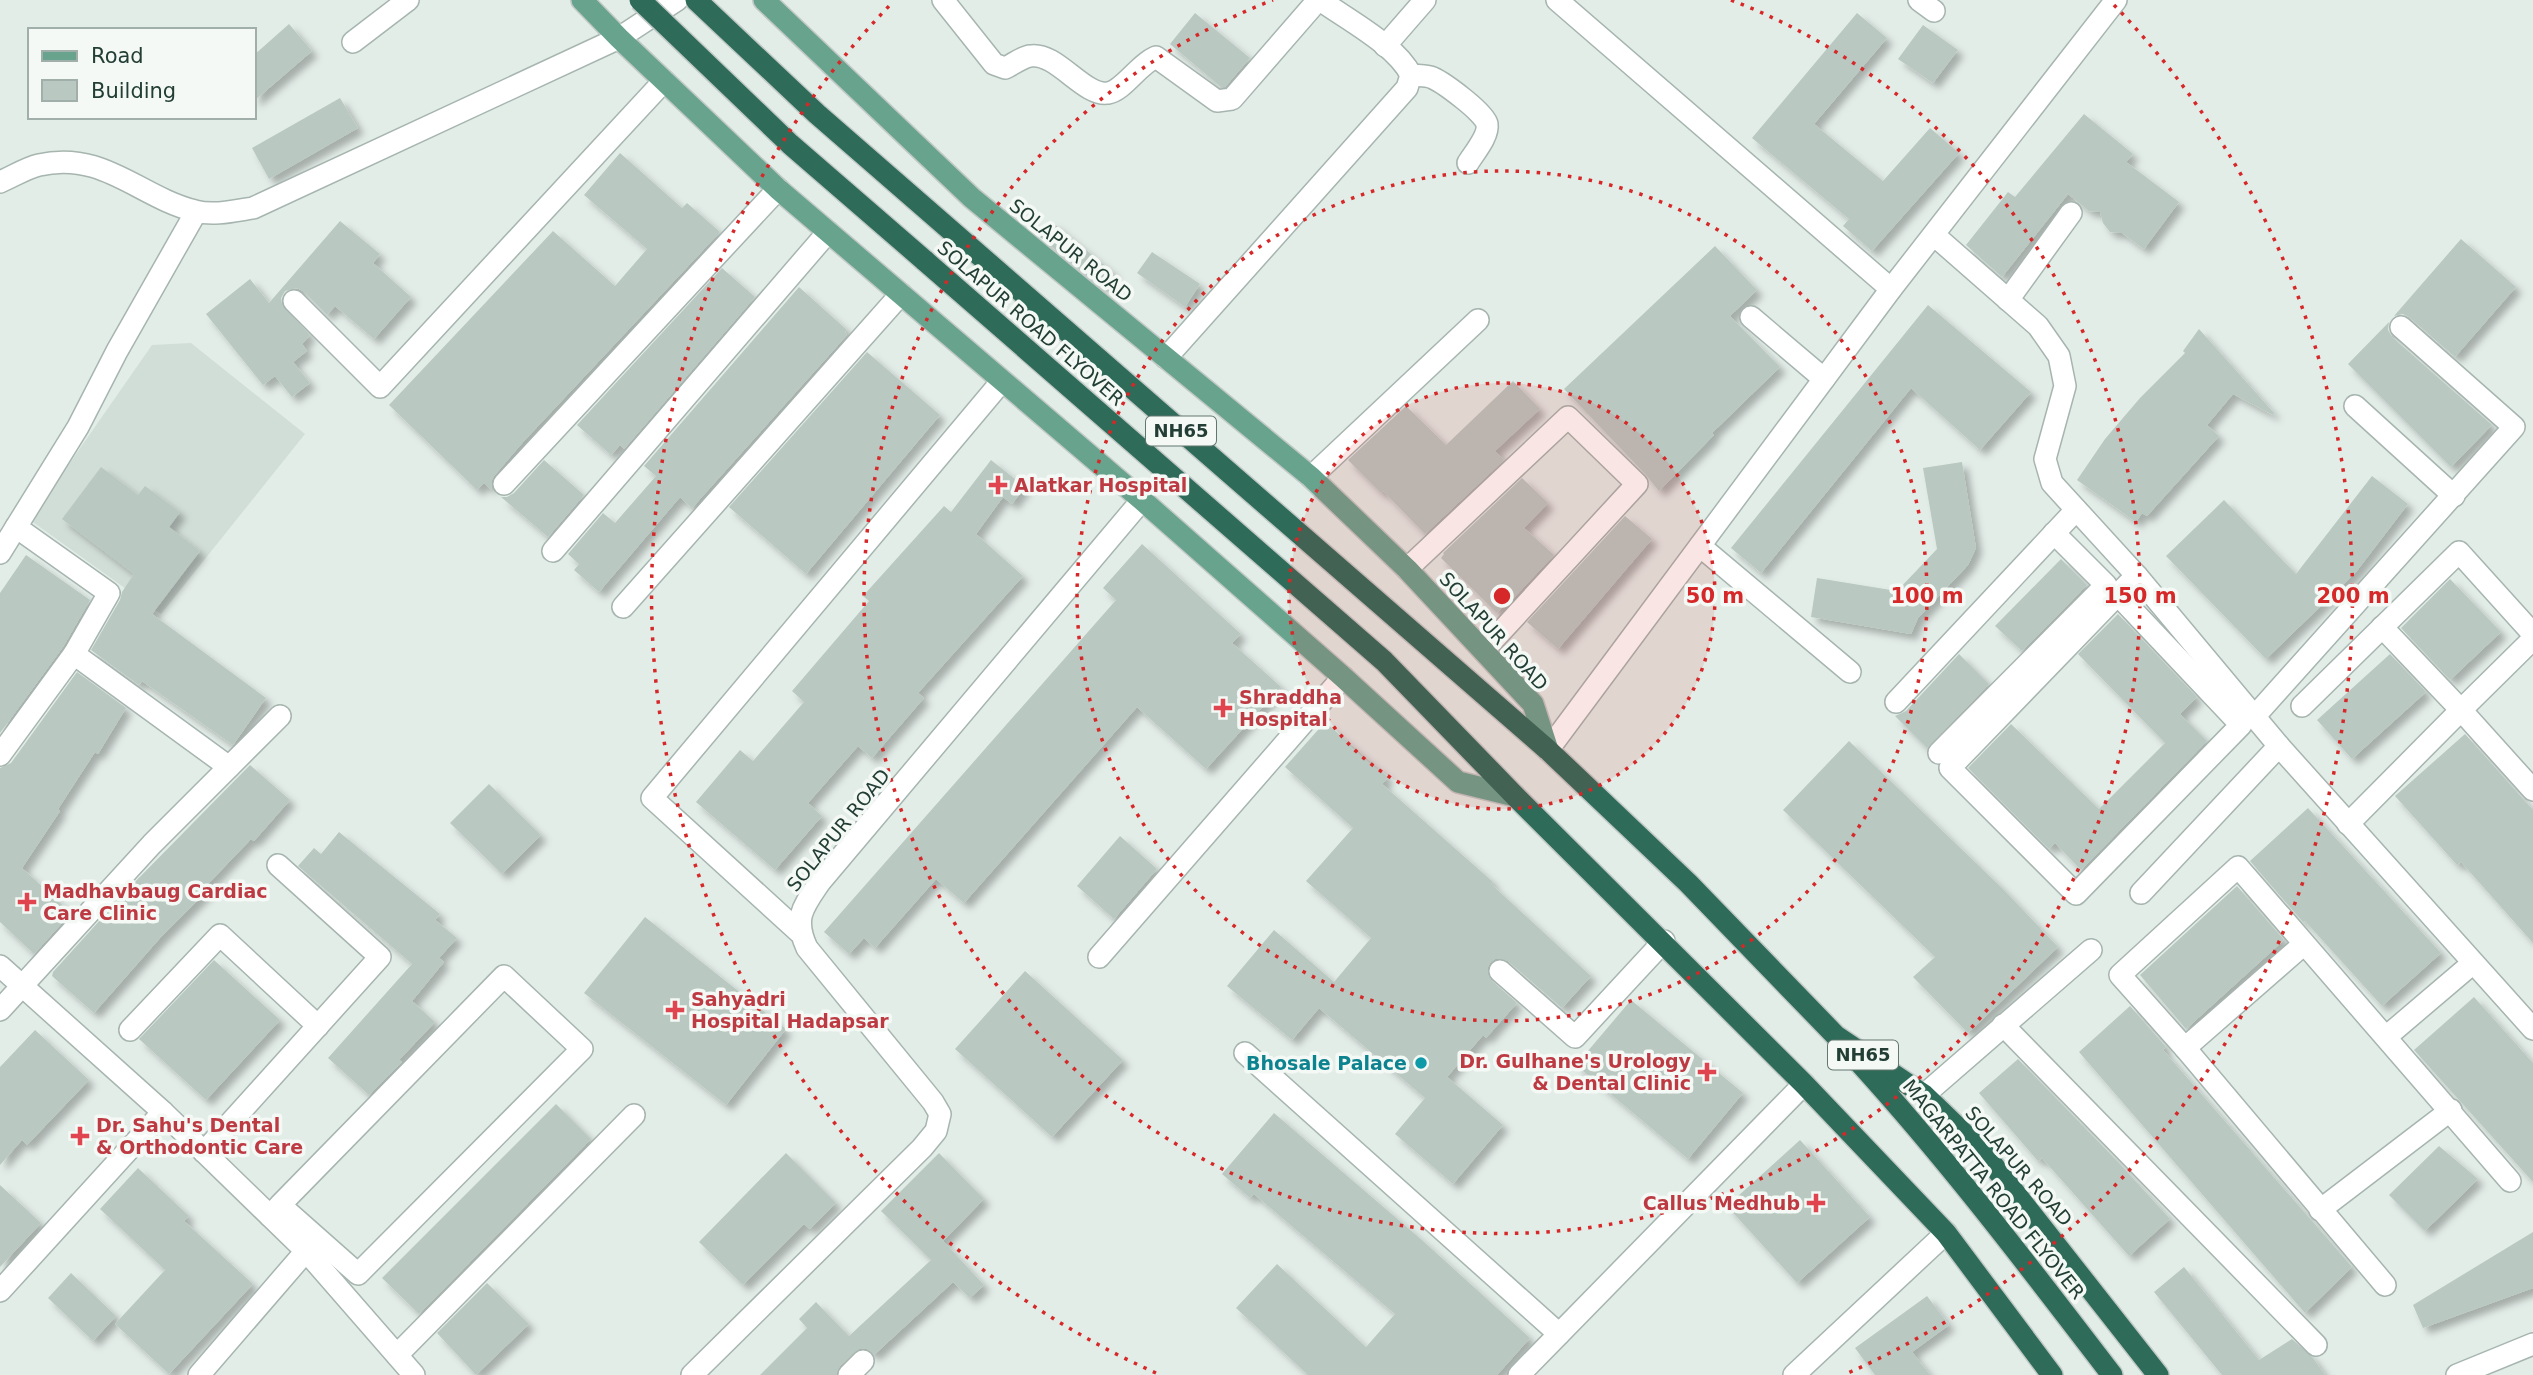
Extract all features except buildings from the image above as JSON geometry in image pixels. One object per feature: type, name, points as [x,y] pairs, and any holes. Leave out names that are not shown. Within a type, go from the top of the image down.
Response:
[{"type":"highway","name":"SOLAPUR ROAD FLYOVER","points":[[640,0],[790,144],[1384,661],[1515,796]]},
{"type":"highway","name":"SOLAPUR ROAD FLYOVER","points":[[696,0],[817,114],[1548,750]]},
{"type":"highway","name":"SOLAPUR ROAD","points":[[1548,750],[1688,883],[1836,1036],[1924,1095],[1982,1152],[2158,1375]]},
{"type":"highway","name":"NH65","points":[[1515,796],[1664,941],[1946,1233],[2052,1375]]},
{"type":"highway","name":"MAGARPATTA ROAD FLYOVER","points":[[1836,1036],[1905,1112],[1990,1216],[2112,1375]]},
{"type":"main road","points":[[582,0],[664,82],[778,189],[1142,500],[1458,782],[1515,796]]},
{"type":"main road","name":"SOLAPUR ROAD","points":[[764,0],[972,198],[1311,477],[1407,569],[1533,704],[1548,750]]},
{"type":"street","points":[[353,42],[408,0]]},
{"type":"street","points":[[0,182],[38,165],[68,162],[96,165],[196,212],[217,213],[253,208],[619,38],[677,0]]},
{"type":"street","points":[[943,0],[994,64],[1005,68],[1030,56],[1045,58],[1105,94],[1115,91],[1145,61],[1156,57],[1217,101],[1232,99],[1319,0],[1406,64],[1411,75],[1407,88],[1166,358]]},
{"type":"street","points":[[1385,46],[1425,0]]},
{"type":"street","points":[[1557,0],[1891,289]]},
{"type":"street","points":[[1548,750],[1891,289],[2116,0]]},
{"type":"street","points":[[1411,75],[1431,76],[1482,114],[1487,121],[1487,131],[1468,163]]},
{"type":"street","points":[[294,301],[380,387],[664,82]]},
{"type":"street","points":[[504,484],[778,189]]},
{"type":"street","points":[[0,553],[78,427],[117,351],[196,212]]},
{"type":"street","points":[[2008,299],[2071,213]]},
{"type":"street","points":[[553,551],[828,232]]},
{"type":"street","points":[[1934,235],[2038,326],[2059,356],[2065,386],[2045,459],[2052,483],[2137,576],[2279,746],[2533,1029]]},
{"type":"street","points":[[623,607],[901,294]]},
{"type":"street","points":[[1751,317],[1824,379]]},
{"type":"street","points":[[1311,477],[1478,320]]},
{"type":"street","points":[[2254,717],[2514,427],[2401,327]]},
{"type":"street","points":[[692,1375],[922,1148],[936,1131],[940,1114],[807,948],[799,932],[652,798],[1002,381]]},
{"type":"street","points":[[2355,406],[2454,496]]},
{"type":"street","points":[[1407,569],[1568,417],[1637,484],[1484,650]]},
{"type":"street","name":"SOLAPUR ROAD","points":[[799,932],[803,909],[820,882],[1142,500]]},
{"type":"street","points":[[1896,702],[2076,510]]},
{"type":"street","points":[[0,755],[74,654],[109,593],[16,527]]},
{"type":"street","points":[[1939,753],[2106,585],[2053,533]]},
{"type":"street","points":[[1700,546],[1850,672]]},
{"type":"street","points":[[2302,706],[2459,552],[2533,636],[2348,824]]},
{"type":"street","points":[[2118,595],[2241,725],[2076,894],[1950,768],[2118,595],[2137,576]]},
{"type":"street","points":[[2382,627],[2533,790]]},
{"type":"street","points":[[74,654],[229,767]]},
{"type":"street","points":[[1098,957],[1343,677]]},
{"type":"street","points":[[0,1010],[152,844],[280,716]]},
{"type":"street","points":[[2141,892],[2279,746]]},
{"type":"street","points":[[204,1152],[380,957],[278,865]]},
{"type":"street","points":[[2385,1285],[2120,975],[2238,867],[2510,1181]]},
{"type":"street","points":[[130,1030],[220,935],[318,1026]]},
{"type":"street","points":[[1500,971],[1574,1037],[1664,941]]},
{"type":"street","points":[[2185,1048],[2304,944]]},
{"type":"street","points":[[1924,1095],[2091,950]]},
{"type":"street","points":[[2386,1037],[2473,963]]},
{"type":"street","points":[[0,966],[163,1111],[204,1152],[275,1210],[358,1274],[582,1049],[504,976],[275,1210]]},
{"type":"street","points":[[2003,1025],[2316,1345]]},
{"type":"street","points":[[1245,1052],[1559,1334]]},
{"type":"street","points":[[1519,1375],[1804,1084]]},
{"type":"street","points":[[2320,1210],[2451,1110]]},
{"type":"street","points":[[0,1291],[163,1111]]},
{"type":"street","points":[[397,1355],[634,1115]]},
{"type":"street","points":[[275,1210],[306,1251],[414,1375]]},
{"type":"street","points":[[1794,1375],[1946,1233]]},
{"type":"street","points":[[198,1375],[306,1251]]},
{"type":"street","points":[[2457,1375],[2533,1344]]},
{"type":"shaded area","points":[[191,343],[305,434],[161,614],[30,520],[152,345]]},
{"type":"place","name":"Alatkar Hospital","points":[[998,485]]},
{"type":"place","name":"Shraddha Hospital","points":[[1223,708]]},
{"type":"place","name":"Madhavbaug Cardiac Care Clinic","points":[[27,902]]},
{"type":"place","name":"Sahyadri Hospital Hadapsar","points":[[675,1010]]},
{"type":"place","name":"Bhosale Palace","points":[[1421,1063]]},
{"type":"place","name":"Dr. Gulhane's Urology & Dental Clinic","points":[[1707,1072]]},
{"type":"place","name":"Dr. Sahu's Dental & Orthodontic Care","points":[[80,1136]]},
{"type":"place","name":"Callus Medhub","points":[[1816,1203]]}]
